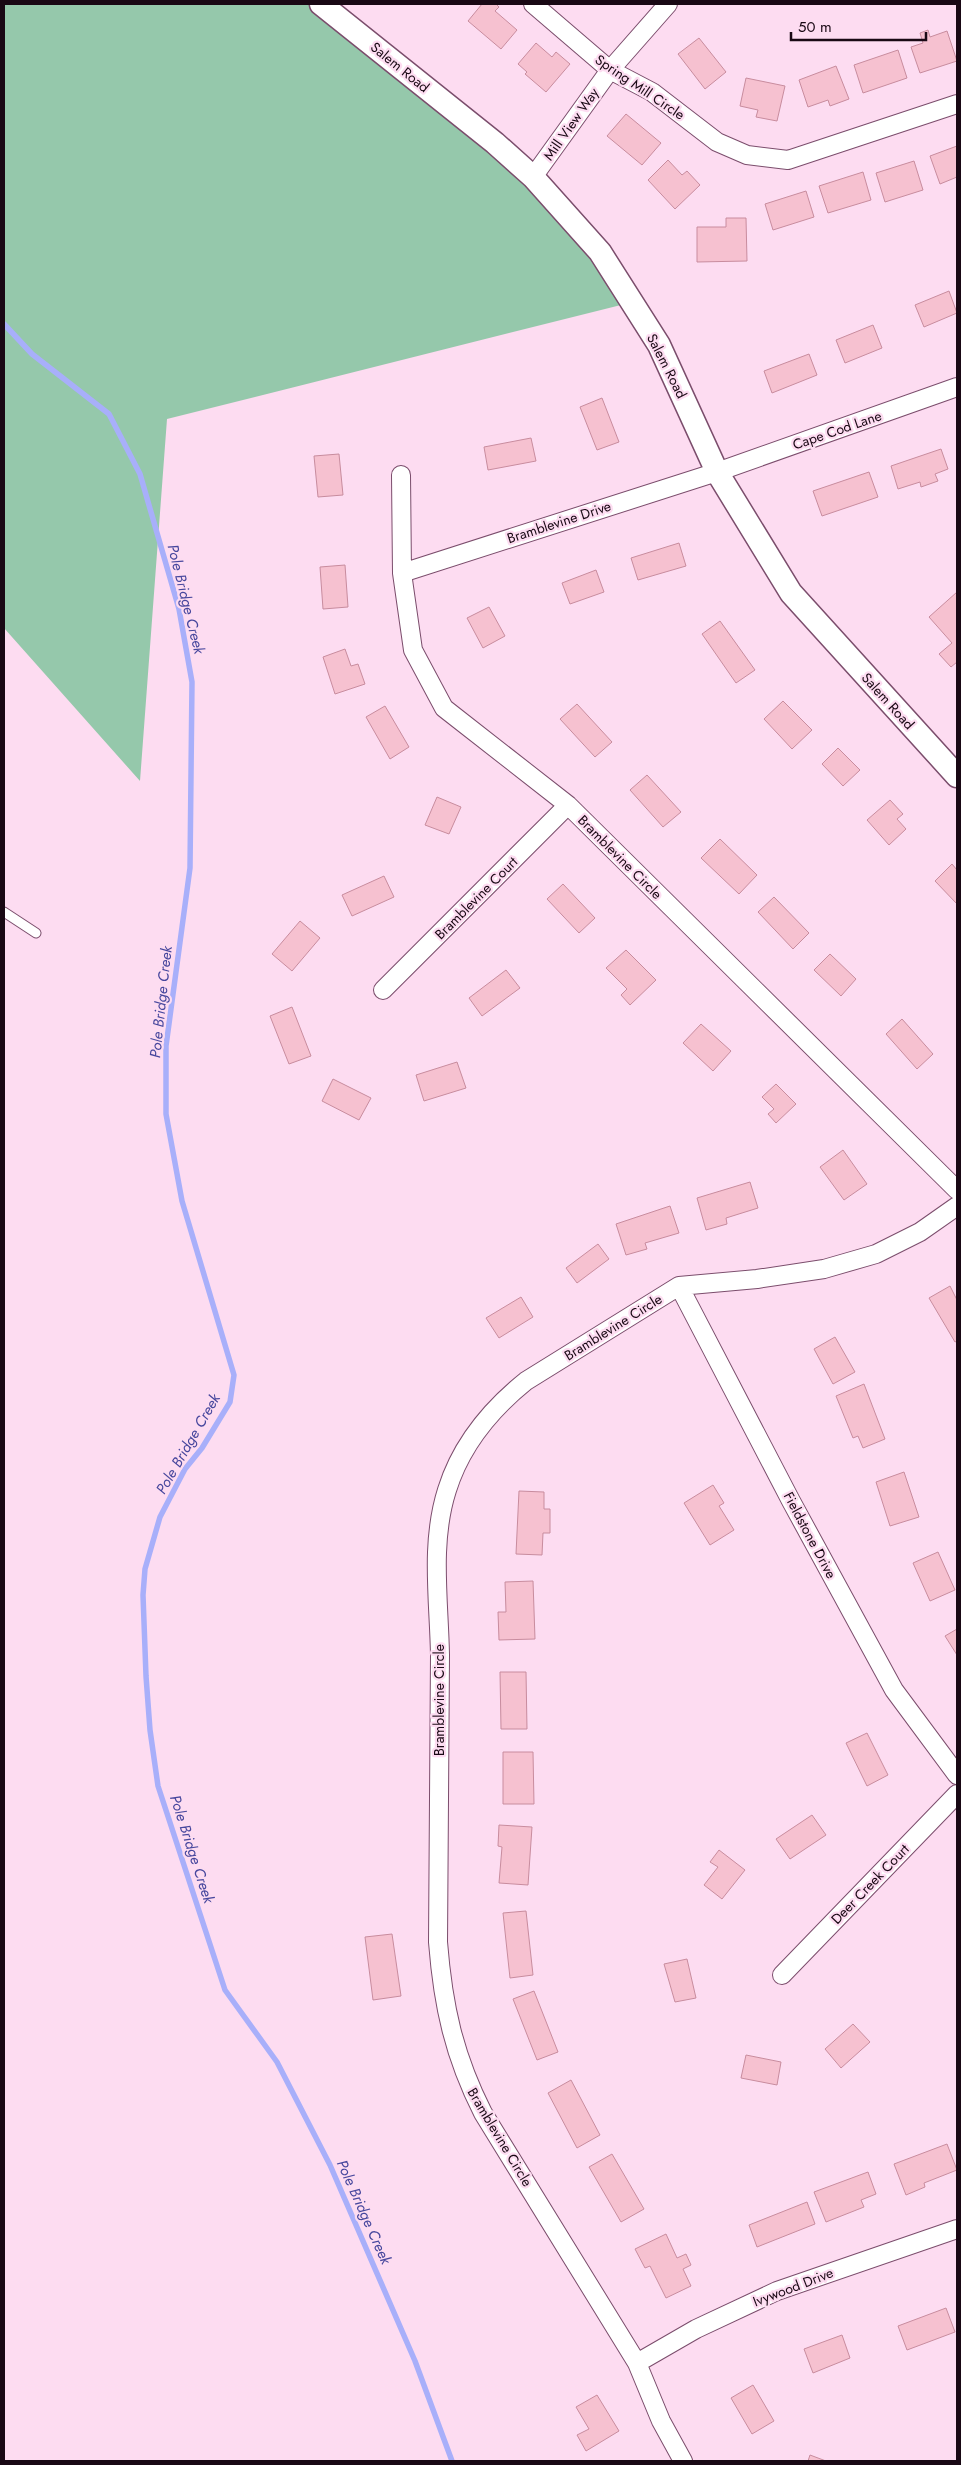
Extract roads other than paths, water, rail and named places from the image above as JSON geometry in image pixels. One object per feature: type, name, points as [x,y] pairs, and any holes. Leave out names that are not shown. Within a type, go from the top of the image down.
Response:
[{"type":"street","name":"Salem Road","points":[[321,4],[494,143],[533,177],[600,252],[653,337],[717,472],[791,592],[957,776]]},
{"type":"street","name":"Spring Mill Circle","points":[[533,4],[610,70],[652,92],[717,142],[747,155],[788,160],[957,104]]},
{"type":"street","name":"Mill View Way","points":[[533,177],[610,70],[668,4]]},
{"type":"street","name":"Cape Cod Lane","points":[[717,472],[957,387]]},
{"type":"street","name":"Bramblevine Drive","points":[[402,573],[717,472]]},
{"type":"street","name":"Bramblevine Circle","points":[[401,475],[402,573],[413,650],[444,708],[568,805],[957,1190]]},
{"type":"street","name":"Bramblevine Court","points":[[384,990],[568,805]]},
{"type":"street","name":"Bramblevine Circle","points":[[683,2461],[661,2421],[637,2363],[483,2113],[471,2090],[452,2039],[441,1986],[438,1942],[440,1654],[437,1541],[447,1489],[458,1464],[486,1418],[505,1398],[526,1381],[679,1286],[757,1279],[824,1268],[876,1254],[920,1232],[957,1206]]},
{"type":"street","name":"Fieldstone Drive","points":[[679,1286],[791,1501],[894,1690],[957,1775]]},
{"type":"street","name":"Deer Creek Court","points":[[782,1975],[957,1794]]},
{"type":"street","name":"Ivywood Drive","points":[[637,2363],[696,2328],[777,2291],[957,2229]]},
{"type":"lane","points":[[4,912],[36,934]]},
{"type":"waterway","name":"Pole Bridge Creek","points":[[4,324],[32,354],[109,414],[140,474],[179,609],[192,682],[190,868],[166,1046],[166,1114],[182,1201],[234,1375],[230,1402],[202,1448],[185,1469],[160,1517],[145,1569],[143,1595],[146,1676],[150,1730],[158,1786],[225,1990],[277,2062],[330,2165],[415,2361],[452,2461]]}]
